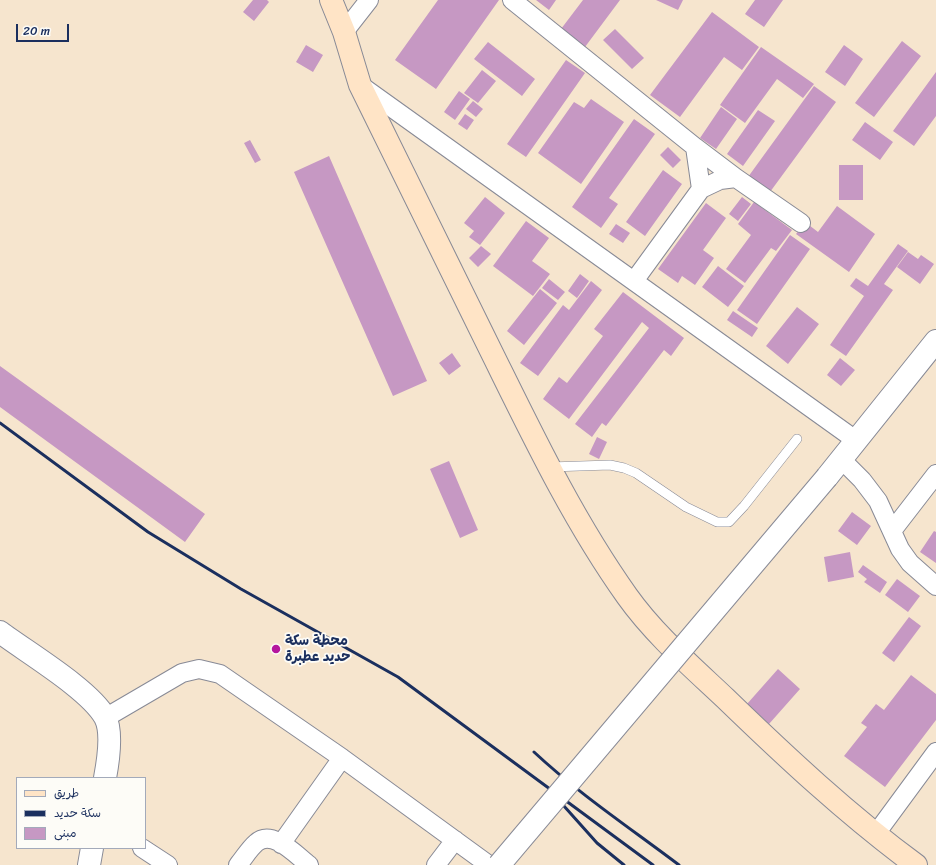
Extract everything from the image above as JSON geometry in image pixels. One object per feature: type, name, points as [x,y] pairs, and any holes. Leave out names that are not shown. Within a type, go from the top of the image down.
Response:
[{"type":"main road","points":[[331,0],[344,32],[360,85],[579,523],[624,592],[655,630],[787,757],[874,834],[916,865]]},
{"type":"street","points":[[344,32],[369,0]]},
{"type":"street","points":[[512,0],[695,147],[801,224]]},
{"type":"street","points":[[360,85],[857,441]]},
{"type":"street","points":[[695,147],[701,189]]},
{"type":"street","points":[[634,281],[701,189],[720,180],[736,178]]},
{"type":"street","points":[[499,865],[827,477],[936,341]]},
{"type":"street","points":[[841,459],[862,480],[878,501],[900,549],[910,563],[936,586]]},
{"type":"street","points":[[892,530],[936,474]]},
{"type":"street","points":[[0,632],[88,696],[106,718],[110,750],[105,777]]},
{"type":"street","points":[[106,718],[182,673],[199,669],[220,674],[342,758],[489,865]]},
{"type":"street","points":[[874,834],[936,752]]},
{"type":"street","points":[[281,844],[342,758]]},
{"type":"street","points":[[238,865],[257,842],[265,838],[272,838],[308,865]]},
{"type":"street","points":[[436,865],[455,840]]},
{"type":"street","points":[[89,865],[92,849]]},
{"type":"street","points":[[144,849],[168,865]]},
{"type":"lane","points":[[550,467],[610,465],[624,468],[636,474],[686,507],[716,522],[729,522],[744,506],[797,439]]},
{"type":"building","points":[[253,0],[267,0],[269,2],[254,21],[243,12]]},
{"type":"building","points":[[438,0],[499,0],[436,89],[395,60]]},
{"type":"building","points":[[536,0],[556,0],[549,10]]},
{"type":"building","points":[[583,0],[620,0],[585,47],[561,29]]},
{"type":"building","points":[[656,0],[683,0],[678,10]]},
{"type":"building","points":[[755,0],[783,0],[764,27],[745,14]]},
{"type":"building","points":[[712,12],[759,47],[742,70],[724,57],[680,117],[650,95]]},
{"type":"building","points":[[615,29],[644,58],[632,69],[603,40]]},
{"type":"building","points":[[902,41],[921,56],[874,117],[855,103]]},
{"type":"building","points":[[488,42],[535,79],[522,96],[474,59]]},
{"type":"building","points":[[306,45],[323,55],[313,72],[296,62]]},
{"type":"building","points":[[844,45],[863,59],[845,86],[825,72]]},
{"type":"building","points":[[761,47],[814,84],[803,98],[777,79],[745,123],[720,105]]},
{"type":"building","points":[[566,60],[585,73],[526,157],[507,144]]},
{"type":"building","points":[[482,70],[496,81],[478,103],[464,93]]},
{"type":"building","points":[[936,72],[936,116],[914,146],[893,131]]},
{"type":"building","points":[[814,86],[836,102],[770,192],[748,177]]},
{"type":"building","points":[[459,91],[470,99],[455,120],[444,112]]},
{"type":"building","points":[[591,99],[624,122],[581,184],[538,153],[574,102],[584,108]]},
{"type":"building","points":[[473,101],[483,109],[476,117],[466,109]]},
{"type":"building","points":[[721,107],[737,119],[716,149],[700,138]]},
{"type":"building","points":[[758,110],[775,121],[743,166],[727,154]]},
{"type":"building","points":[[465,114],[474,120],[467,130],[458,124]]},
{"type":"building","points":[[634,119],[655,134],[609,198],[618,204],[601,228],[572,207]]},
{"type":"building","points":[[865,122],[893,142],[880,160],[852,140]]},
{"type":"building","points":[[250,140],[261,160],[255,163],[244,143]]},
{"type":"building","points":[[668,147],[681,160],[673,168],[660,155]]},
{"type":"building","points":[[329,156],[427,381],[393,396],[294,172]]},
{"type":"building","points":[[839,165],[863,165],[863,200],[839,200]]},
{"type":"building","points":[[663,170],[682,184],[645,236],[626,222]]},
{"type":"building","points":[[485,197],[505,213],[480,245],[469,237],[474,231],[464,223]]},
{"type":"building","points":[[742,197],[751,204],[738,221],[729,214]]},
{"type":"building","points":[[754,202],[792,230],[776,251],[771,248],[745,283],[726,269],[751,235],[738,224]]},
{"type":"building","points":[[706,203],[726,218],[703,250],[714,258],[695,285],[682,276],[678,283],[658,269]]},
{"type":"building","points":[[837,206],[875,234],[849,272],[796,234],[805,222],[818,232]]},
{"type":"building","points":[[526,221],[549,238],[532,261],[550,274],[533,296],[493,266]]},
{"type":"building","points":[[616,224],[630,233],[623,243],[609,234]]},
{"type":"building","points":[[790,235],[810,249],[757,324],[737,310]]},
{"type":"building","points":[[898,244],[908,251],[884,284],[893,290],[846,356],[830,345],[864,296],[850,286],[856,278],[868,286]]},
{"type":"building","points":[[481,246],[491,254],[478,267],[469,258]]},
{"type":"building","points":[[908,252],[918,259],[921,255],[934,264],[920,284],[897,267]]},
{"type":"building","points":[[718,266],[744,286],[728,307],[702,287]]},
{"type":"building","points":[[580,274],[589,281],[577,298],[568,291]]},
{"type":"building","points":[[549,279],[565,292],[558,300],[542,288]]},
{"type":"building","points":[[591,281],[602,290],[538,376],[520,363],[563,305],[569,310]]},
{"type":"building","points":[[540,289],[557,303],[524,345],[507,331]]},
{"type":"building","points":[[623,292],[684,338],[671,356],[664,350],[606,426],[602,423],[592,437],[575,424],[649,328],[642,322],[569,419],[543,399],[559,377],[567,383],[603,336],[594,329]]},
{"type":"building","points":[[797,307],[819,324],[788,364],[766,346]]},
{"type":"building","points":[[733,311],[758,328],[752,337],[727,320]]},
{"type":"building","points":[[452,353],[461,366],[449,375],[439,363]]},
{"type":"building","points":[[840,358],[855,370],[841,386],[827,375]]},
{"type":"building","points":[[0,366],[205,514],[185,542],[0,407]]},
{"type":"building","points":[[597,437],[607,442],[599,459],[589,454]]},
{"type":"building","points":[[449,461],[478,530],[460,538],[430,469]]},
{"type":"building","points":[[852,512],[871,526],[857,545],[838,531]]},
{"type":"building","points":[[934,531],[936,532],[936,563],[920,552]]},
{"type":"building","points":[[850,552],[854,577],[828,582],[824,557]]},
{"type":"building","points":[[863,565],[887,582],[880,593],[864,582],[867,579],[858,572]]},
{"type":"building","points":[[897,579],[920,596],[908,612],[885,595]]},
{"type":"building","points":[[909,617],[921,626],[894,662],[882,653]]},
{"type":"building","points":[[778,669],[800,689],[769,724],[747,704]]},
{"type":"building","points":[[911,675],[936,694],[936,720],[885,787],[844,756],[867,727],[861,723],[876,704],[884,710]]},
{"type":"railway","points":[[0,423],[148,532],[241,589],[398,677],[653,865]]},
{"type":"railway","points":[[534,752],[569,782],[679,865]]},
{"type":"railway","points":[[555,796],[597,843],[624,865]]},
{"type":"place","name":"محطة سكة حديد عطبرة","points":[[276,649]]}]
